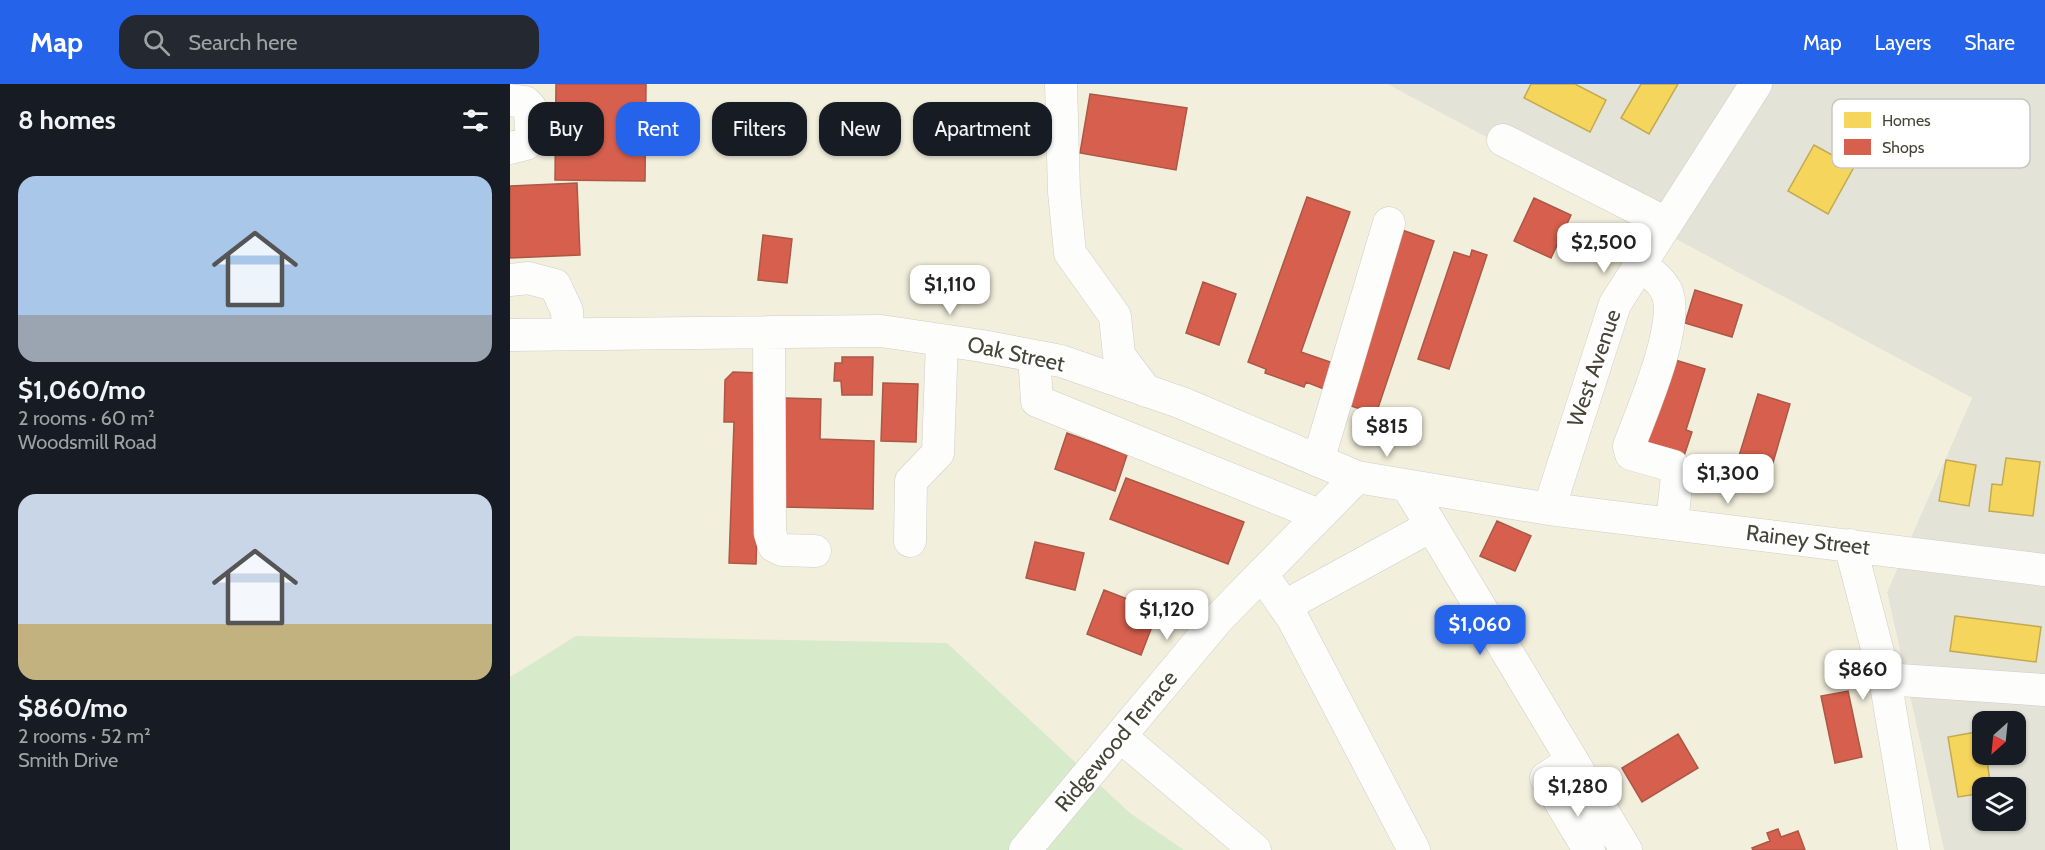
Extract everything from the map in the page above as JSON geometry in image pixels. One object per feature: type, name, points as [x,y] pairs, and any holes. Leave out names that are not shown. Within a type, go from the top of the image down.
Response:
[{"type":"street","points":[[1060,84],[1064,192],[1070,252],[1115,316],[1119,355],[1146,391]]},
{"type":"street","name":"West Avenue","points":[[1549,509],[1615,303],[1756,84]]},
{"type":"street","points":[[510,100],[525,102],[530,107],[531,136],[526,144],[510,148]]},
{"type":"street","points":[[1503,140],[1666,223]]},
{"type":"street","points":[[1318,461],[1389,223]]},
{"type":"street","points":[[1639,265],[1657,278],[1667,292],[1669,323],[1657,373],[1629,446],[1631,454],[1673,466],[1677,475],[1672,524]]},
{"type":"street","points":[[510,280],[528,278],[555,285],[567,311],[567,334]]},
{"type":"street","name":"Oak Street","points":[[510,335],[881,331],[942,340],[1061,361],[1146,391],[1357,477]]},
{"type":"street","points":[[769,332],[770,533],[774,546],[782,550],[815,551]]},
{"type":"street","points":[[910,541],[911,481],[938,453],[942,340]]},
{"type":"street","points":[[1034,356],[1037,400],[1319,515]]},
{"type":"street","name":"Rainey Street","points":[[1357,477],[1549,509],[2045,570]]},
{"type":"street","name":"Ridgewood Terrace","points":[[1025,850],[1218,619],[1357,477]]},
{"type":"street","points":[[1408,487],[1626,850]]},
{"type":"street","points":[[1285,606],[1431,526]]},
{"type":"street","points":[[1850,545],[1885,679],[1914,850]]},
{"type":"street","points":[[1262,574],[1285,606],[1414,850]]},
{"type":"street","points":[[1885,679],[2045,690]]},
{"type":"street","points":[[1120,736],[1255,850]]},
{"type":"street","points":[[1572,761],[1546,778],[1589,850]]},
{"type":"shaded area","points":[[510,84],[1387,84],[1972,398],[1887,592],[1944,850],[1184,850],[1130,813],[576,636],[510,677]]},
{"type":"shaded area","points":[[1387,84],[2045,84],[2045,850],[1944,850],[1887,592],[1972,398]]},
{"type":"green space","points":[[576,636],[947,643],[1130,813],[1184,850],[510,850],[510,677]]},
{"type":"building: Homes","points":[[1531,84],[1575,84],[1606,100],[1590,132],[1524,98]]},
{"type":"building: Homes","points":[[1641,84],[1678,84],[1649,134],[1621,118]]},
{"type":"building: Homes","points":[[1814,145],[1832,155],[1832,168],[1853,168],[1828,214],[1788,191]]},
{"type":"building: Homes","points":[[2006,458],[2040,462],[2033,516],[1989,511],[1992,484],[2002,485]]},
{"type":"building: Homes","points":[[1946,460],[1976,465],[1969,506],[1939,501]]},
{"type":"building: Homes","points":[[1955,616],[2041,627],[2036,662],[1950,651]]},
{"type":"building: Homes","points":[[1972,733],[1972,765],[1988,765],[1989,777],[1972,777],[1972,795],[1958,797],[1948,737]]},
{"type":"building: Shops","points":[[556,84],[646,84],[646,102],[616,102],[616,156],[645,156],[645,181],[555,180],[555,156],[604,156],[604,102],[556,102]]},
{"type":"building: Shops","points":[[1090,94],[1187,108],[1176,170],[1080,153]]},
{"type":"building: Shops","points":[[577,183],[580,255],[510,258],[510,186]]},
{"type":"building: Shops","points":[[1307,197],[1350,212],[1301,352],[1333,363],[1324,389],[1306,382],[1304,387],[1265,373],[1266,369],[1248,362]]},
{"type":"building: Shops","points":[[1534,198],[1571,215],[1551,258],[1514,241]]},
{"type":"building: Shops","points":[[1402,230],[1434,241],[1376,414],[1345,404]]},
{"type":"building: Shops","points":[[763,235],[792,239],[787,283],[758,280]]},
{"type":"building: Shops","points":[[1472,250],[1487,255],[1449,369],[1418,359],[1454,252],[1470,257]]},
{"type":"building: Shops","points":[[1203,282],[1236,294],[1219,345],[1186,333]]},
{"type":"building: Shops","points":[[1695,290],[1742,305],[1732,337],[1685,323]]},
{"type":"building: Shops","points":[[842,357],[873,357],[872,395],[842,395],[841,381],[834,381],[835,363],[842,363]]},
{"type":"building: Shops","points":[[1672,359],[1705,369],[1686,430],[1692,432],[1684,456],[1641,443]]},
{"type":"building: Shops","points":[[733,372],[762,373],[756,564],[729,563],[734,422],[724,422],[725,380]]},
{"type":"building: Shops","points":[[883,383],[918,384],[916,442],[881,441]]},
{"type":"building: Shops","points":[[1758,394],[1790,404],[1772,466],[1739,456]]},
{"type":"building: Shops","points":[[784,398],[821,399],[820,439],[874,441],[873,509],[782,507]]},
{"type":"building: Shops","points":[[1067,433],[1127,455],[1115,491],[1055,469]]},
{"type":"building: Shops","points":[[1126,478],[1244,522],[1228,564],[1110,519]]},
{"type":"building: Shops","points":[[1497,521],[1531,536],[1515,571],[1480,556]]},
{"type":"building: Shops","points":[[1035,542],[1084,553],[1075,590],[1026,578]]},
{"type":"building: Shops","points":[[1104,590],[1158,611],[1141,655],[1087,634]]},
{"type":"building: Shops","points":[[1848,691],[1862,757],[1835,763],[1821,696]]},
{"type":"building: Shops","points":[[1678,734],[1698,768],[1642,802],[1622,768]]},
{"type":"building: Shops","points":[[1778,829],[1781,837],[1798,831],[1805,850],[1753,850],[1752,848],[1770,841],[1767,833]]}]
